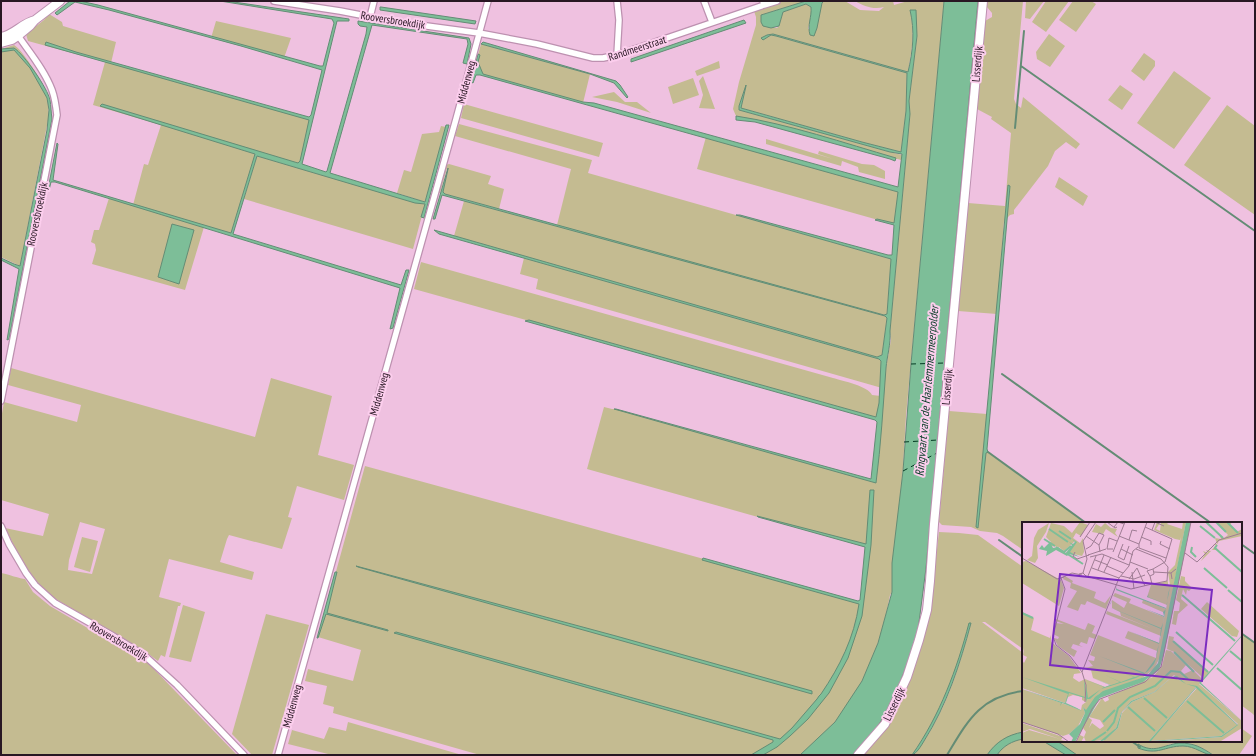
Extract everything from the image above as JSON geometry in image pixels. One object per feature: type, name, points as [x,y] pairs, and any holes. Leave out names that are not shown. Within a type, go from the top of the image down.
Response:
[{"type":"street","points":[[1,37],[16,34],[30,26],[35,20],[60,1]]},
{"type":"street","name":"Rooversbroekdijk","points":[[274,1],[370,17],[479,32]]},
{"type":"street","points":[[370,17],[374,1]]},
{"type":"street","points":[[479,32],[488,1]]},
{"type":"street","points":[[617,1],[619,20],[617,55]]},
{"type":"street","points":[[704,1],[712,22]]},
{"type":"street","name":"Randmeerstraat","points":[[479,32],[593,58],[603,58],[617,55],[764,3],[777,1]]},
{"type":"street","name":"Lisserdijk","points":[[858,755],[885,724],[907,677],[927,610],[983,1]]},
{"type":"street","name":"Middenweg","points":[[278,755],[479,32]]},
{"type":"street","points":[[1,43],[12,40],[16,34]]},
{"type":"street","name":"Rooversbroekdijk","points":[[1,401],[57,115],[52,90],[42,69],[16,34]]},
{"type":"street","name":"Rooversbroekdijk","points":[[1,526],[9,544],[26,573],[35,585],[54,604],[113,636],[145,656],[177,685],[244,755]]},
{"type":"shaded area","points":[[784,1],[806,1],[761,15],[771,28],[777,28],[779,26],[783,12],[806,4],[811,7],[812,13],[808,29],[816,28],[822,3],[824,1],[845,1],[860,10],[879,11],[884,7],[869,7],[855,1],[893,1],[894,5],[908,1],[944,1],[906,416],[902,485],[892,592],[875,651],[860,686],[850,702],[839,718],[826,732],[800,755],[480,755],[333,713],[334,707],[323,704],[327,686],[305,681],[308,669],[353,681],[361,650],[318,637],[365,466],[861,602],[865,572],[865,547],[587,469],[604,407],[616,409],[873,481],[879,418],[414,289],[421,262],[849,382],[861,386],[872,395],[881,396],[891,340],[890,331],[910,114],[909,101],[917,36],[910,10],[913,34],[908,72],[773,34],[767,35],[763,39],[771,35],[776,36],[907,73],[906,111],[901,152],[741,108],[746,85],[739,106],[739,110],[902,155],[901,160],[781,126],[736,116],[733,109],[739,82],[756,25],[754,11]]},
{"type":"shaded area","points":[[987,1],[1023,1],[1014,99],[1016,104],[1021,108],[1023,97],[1080,144],[1076,149],[1066,142],[1055,151],[1048,166],[1014,210],[1014,214],[1010,215],[1004,221],[997,314],[958,311],[968,203],[1005,206],[1011,133],[991,119],[992,117],[977,109],[985,21],[992,17],[992,13],[987,7]]},
{"type":"shaded area","points":[[1026,1],[1044,1],[1030,19],[1025,18]]},
{"type":"shaded area","points":[[1046,1],[1069,1],[1046,32],[1032,22]]},
{"type":"shaded area","points":[[1073,1],[1091,1],[1096,4],[1076,32],[1059,20]]},
{"type":"shaded area","points":[[49,14],[62,22],[63,26],[116,42],[111,63],[311,119],[300,164],[225,144],[255,154],[255,156],[231,233],[204,227],[185,290],[92,264],[96,250],[95,244],[91,242],[94,230],[99,230],[109,198],[133,205],[144,164],[148,165],[161,125],[93,105],[105,62],[28,41],[26,34],[44,20]]},
{"type":"shaded area","points":[[216,21],[291,38],[284,58],[211,38]]},
{"type":"shaded area","points":[[1049,34],[1065,46],[1050,67],[1037,59],[1036,52]]},
{"type":"shaded area","points":[[481,44],[590,74],[583,103],[473,73]]},
{"type":"shaded area","points":[[14,45],[36,72],[45,89],[49,115],[20,266],[1,257],[1,49]]},
{"type":"shaded area","points":[[1144,53],[1155,61],[1155,66],[1144,81],[1131,71]]},
{"type":"shaded area","points":[[719,61],[720,68],[697,76],[695,71]]},
{"type":"shaded area","points":[[1174,71],[1211,98],[1174,149],[1137,123]]},
{"type":"shaded area","points":[[703,76],[715,109],[699,108],[703,95],[699,81]]},
{"type":"shaded area","points":[[693,78],[699,95],[673,104],[668,87]]},
{"type":"shaded area","points":[[1120,85],[1133,94],[1122,110],[1108,100]]},
{"type":"shaded area","points":[[614,92],[625,102],[637,102],[651,113],[617,102],[592,97]]},
{"type":"shaded area","points":[[464,104],[603,143],[599,157],[461,118]]},
{"type":"shaded area","points":[[1227,105],[1255,126],[1255,215],[1184,165]]},
{"type":"shaded area","points":[[459,124],[592,160],[588,173],[891,259],[887,314],[884,315],[722,271],[885,316],[887,318],[882,355],[877,357],[454,236],[464,201],[618,243],[557,225],[571,169],[455,136]]},
{"type":"shaded area","points":[[441,126],[446,127],[425,202],[397,193],[404,170],[411,172],[422,134],[439,132]]},
{"type":"shaded area","points":[[706,137],[898,192],[896,225],[697,169]]},
{"type":"shaded area","points":[[766,139],[833,159],[818,154],[819,151],[862,164],[874,165],[885,171],[885,179],[859,172],[858,167],[842,161],[841,166],[766,144]]},
{"type":"shaded area","points":[[257,156],[425,204],[413,249],[244,199]]},
{"type":"shaded area","points":[[449,164],[491,176],[488,184],[504,189],[499,209],[445,194],[443,192],[447,168],[440,193],[437,192],[446,165]]},
{"type":"shaded area","points":[[1059,177],[1088,196],[1083,206],[1055,187]]},
{"type":"shaded area","points":[[524,258],[879,359],[881,361],[882,388],[536,289],[538,279],[520,274]]},
{"type":"shaded area","points":[[11,368],[255,437],[271,378],[332,396],[318,455],[354,465],[344,500],[297,486],[288,517],[292,518],[282,549],[229,535],[220,562],[254,572],[252,580],[169,559],[159,597],[181,603],[180,606],[178,606],[165,657],[161,655],[158,661],[143,650],[54,598],[39,584],[27,569],[5,528],[43,536],[49,514],[1,500],[1,419],[4,402],[77,422],[81,405],[8,385]],"holes":[[[80,522],[105,529],[92,574],[68,570],[69,560]]]},
{"type":"shaded area","points":[[949,411],[987,414],[984,451],[988,452],[1085,522],[1022,522],[1022,549],[997,533],[980,531],[971,527],[942,525],[939,522]]},
{"type":"shaded area","points":[[939,532],[978,535],[1022,566],[1022,648],[985,622],[982,622],[1022,652],[1022,732],[1003,740],[987,755],[914,755],[925,740],[942,709],[956,675],[970,623],[954,675],[940,708],[912,755],[861,755],[887,723],[931,602]]},
{"type":"shaded area","points":[[82,537],[98,541],[90,572],[74,567]]},
{"type":"shaded area","points":[[1,573],[25,579],[33,592],[50,606],[149,664],[237,755],[1,755]]},
{"type":"shaded area","points":[[183,605],[205,612],[191,662],[169,657]]},
{"type":"shaded area","points":[[266,614],[309,625],[272,755],[252,755],[232,734]]},
{"type":"shaded area","points":[[1242,634],[1255,643],[1255,717],[1242,706]]},
{"type":"shaded area","points":[[348,722],[462,755],[332,755],[288,744],[292,730],[324,739],[329,727],[346,731]]},
{"type":"shaded area","points":[[1242,729],[1252,736],[1239,755],[1213,755],[1202,748],[1188,743],[1170,744],[1159,749],[1151,750],[1138,745],[1138,747],[1148,751],[1157,751],[1171,747],[1185,746],[1198,749],[1209,755],[1077,755],[1058,742],[1242,742]]},
{"type":"shaded area","points":[[1022,739],[1022,742],[1046,742],[1066,755],[997,755],[1008,744]]},
{"type":"water","points":[[70,1],[80,1],[98,5],[320,66],[323,66],[334,23],[332,19],[220,1],[349,19],[349,21],[337,21],[302,164],[326,172],[366,34],[367,27],[360,26],[358,21],[469,38],[471,44],[467,64],[463,63],[468,44],[467,39],[372,25],[330,173],[425,202],[446,125],[449,125],[424,218],[421,217],[425,204],[415,203],[257,156],[233,234],[401,285],[406,270],[409,270],[393,328],[390,329],[400,288],[55,182],[51,182],[49,190],[48,189],[57,143],[53,180],[231,233],[255,154],[100,106],[102,104],[298,163],[300,161],[309,120],[45,45],[46,42],[76,52],[309,117],[311,115],[322,70],[241,46],[75,2],[57,15],[55,13]]},
{"type":"water","points":[[806,1],[824,1],[822,3],[814,36],[810,35],[809,31],[811,7],[806,4],[783,12],[779,26],[771,28],[763,26],[761,22],[761,15]]},
{"type":"water","name":"Ringvaart van de Haarlemmermeerpolder","points":[[944,1],[978,1],[926,568],[918,630],[913,649],[893,700],[878,726],[854,755],[800,755],[835,722],[862,681],[878,643],[892,592],[892,563],[903,471],[911,364]]},
{"type":"water","points":[[380,7],[476,21],[475,24],[380,10]]},
{"type":"water","points":[[910,10],[916,10],[917,36],[909,101],[910,114],[876,483],[614,409],[871,479],[877,422],[875,420],[525,321],[529,320],[876,417],[879,403],[881,361],[879,359],[439,234],[434,230],[877,357],[882,355],[887,318],[885,316],[442,195],[435,219],[433,219],[448,168],[443,192],[445,194],[884,315],[887,314],[891,259],[736,215],[892,255],[894,225],[875,220],[877,219],[894,223],[898,192],[480,75],[476,75],[473,83],[471,82],[478,54],[480,55],[478,62],[483,74],[898,187],[902,154],[739,110],[739,106],[746,85],[741,108],[901,152],[906,111],[907,73],[776,36],[771,35],[763,40],[761,38],[773,34],[908,72],[913,41]]},
{"type":"water","points":[[744,20],[746,23],[631,62],[631,59]]},
{"type":"water","points":[[483,42],[616,81],[628,97],[627,98],[614,83],[590,74],[481,44]]},
{"type":"water","points":[[14,48],[24,57],[45,88],[50,100],[52,119],[9,339],[7,340],[19,269],[1,260],[1,258],[20,266],[47,130],[49,110],[47,98],[30,68],[14,50],[1,52],[1,49]]},
{"type":"water","points":[[736,116],[756,119],[796,129],[896,158],[895,161],[755,122],[736,120]]},
{"type":"water","points":[[1008,185],[1010,186],[987,449],[988,452],[986,453],[978,528],[976,527]]},
{"type":"water","points":[[172,224],[194,230],[179,284],[158,277]]},
{"type":"water","points":[[870,490],[874,490],[871,545],[862,616],[848,658],[829,693],[808,719],[777,747],[763,755],[751,755],[773,742],[773,740],[394,633],[396,632],[780,739],[792,728],[817,699],[834,673],[850,640],[859,604],[702,560],[703,558],[858,601],[860,600],[865,547],[757,516],[866,544]]},
{"type":"water","points":[[356,566],[616,636],[812,691],[812,694],[358,567]]},
{"type":"water","points":[[335,572],[337,572],[327,613],[388,631],[326,614],[317,638]]},
{"type":"water","points":[[969,623],[971,623],[962,654],[940,713],[923,743],[912,755],[939,708],[959,657]]},
{"type":"water","points":[[1022,732],[1022,739],[1008,744],[997,755],[987,755],[994,746],[1012,735]]},
{"type":"water","points":[[1045,742],[1058,742],[1077,755],[1066,755]]},
{"type":"water","points":[[1179,743],[1197,746],[1213,755],[1206,754],[1187,746],[1176,746],[1156,751],[1138,748],[1138,744],[1154,749]]},
{"type":"waterway","points":[[1015,128],[1024,31]]},
{"type":"waterway","points":[[1021,66],[1255,231]]},
{"type":"waterway","points":[[1002,374],[1210,522]]},
{"type":"waterway","points":[[988,452],[1085,522]]},
{"type":"waterway","points":[[999,540],[1022,556]]},
{"type":"waterway","points":[[1242,545],[1255,554]]},
{"type":"waterway","points":[[1242,634],[1255,643]]},
{"type":"waterway","points":[[947,755],[961,732],[976,712],[996,698],[1022,691]]},
{"type":"waterway","points":[[1132,742],[1140,747]]},
{"type":"ferry route","points":[[911,364],[945,363]]},
{"type":"ferry route","points":[[904,442],[938,440]]},
{"type":"ferry route","points":[[903,471],[937,453]]}]
